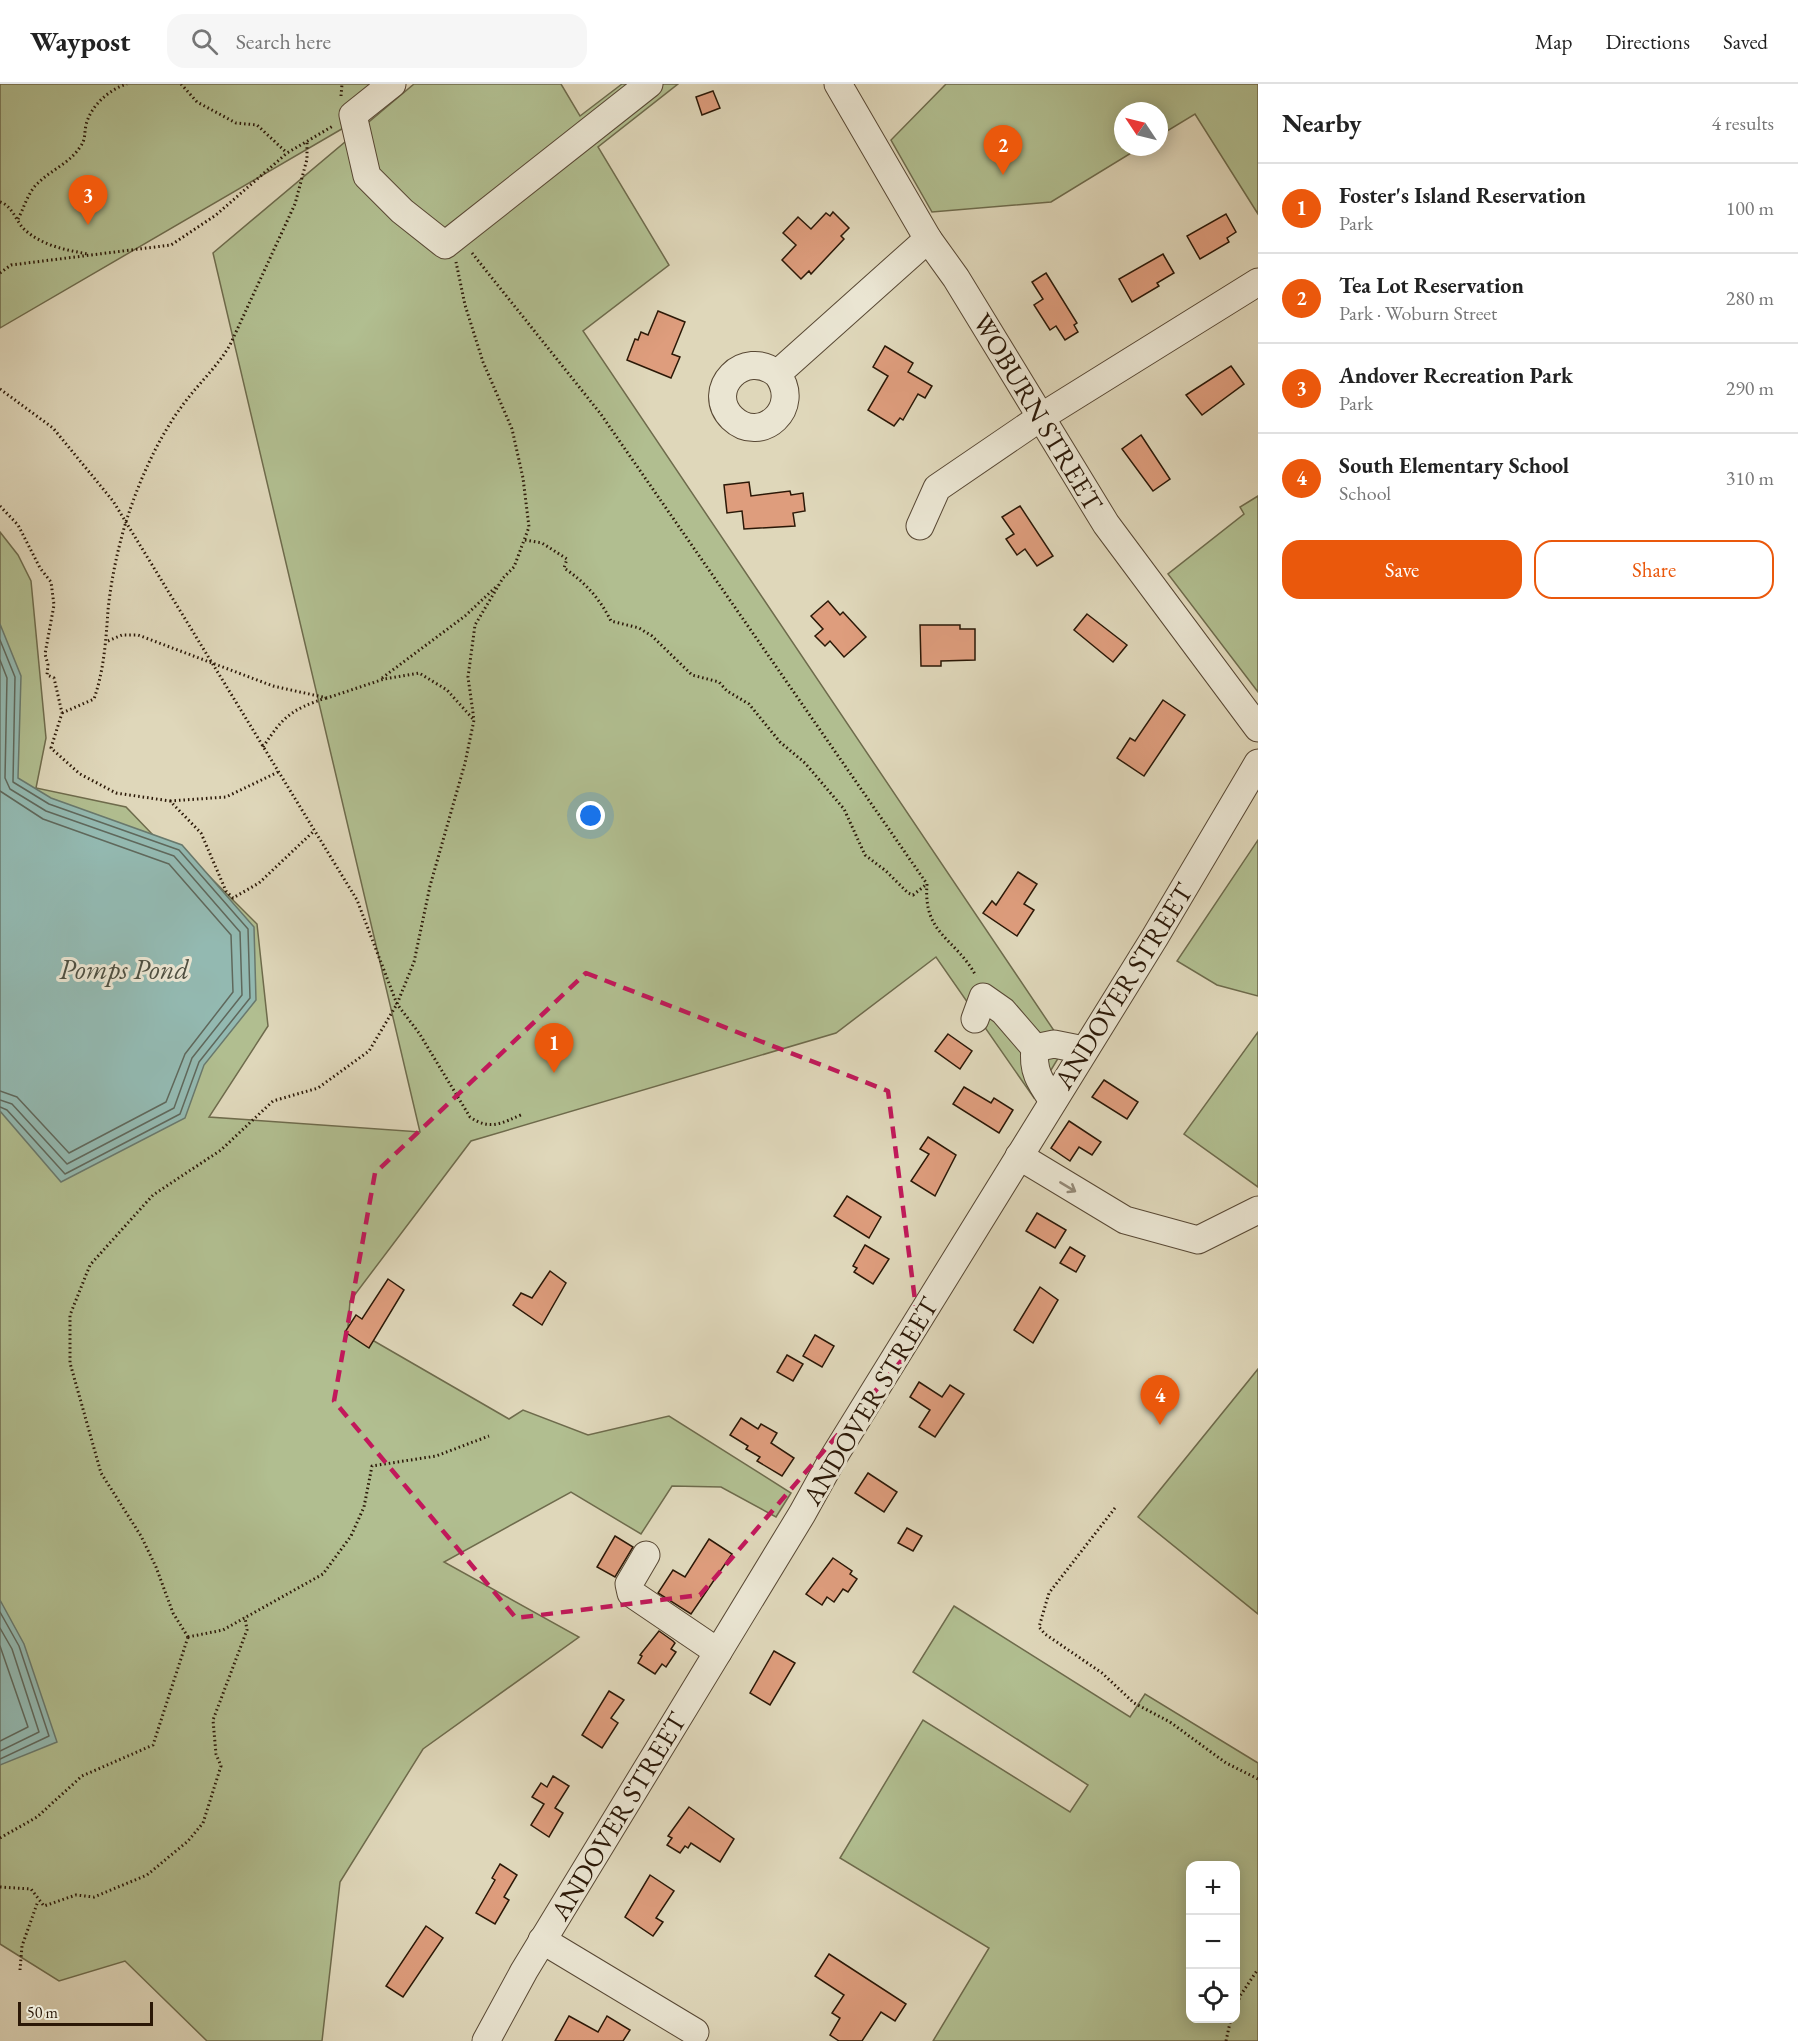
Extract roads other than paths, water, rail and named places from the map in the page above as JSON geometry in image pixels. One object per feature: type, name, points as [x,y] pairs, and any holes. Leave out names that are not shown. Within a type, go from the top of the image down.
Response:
[{"type":"street","points":[[392,84],[353,115],[367,177],[402,211],[456,246],[649,84]]},
{"type":"street","name":"WOBURN STREET","points":[[838,84],[928,238],[956,278],[1106,524],[1258,728]]},
{"type":"street","points":[[777,374],[928,238]]},
{"type":"street","points":[[920,526],[937,488],[1041,417],[1258,282]]},
{"type":"street","name":"ANDOVER STREET","points":[[486,2041],[542,1940],[718,1652],[832,1458],[1053,1101],[1258,763]]},
{"type":"street","points":[[980,1009],[1002,1011],[1035,1047],[1033,1065],[1039,1081],[1053,1101]]},
{"type":"street","points":[[1035,1047],[1054,1044],[1084,1050]]},
{"type":"street","points":[[1019,1156],[1125,1220],[1198,1240],[1258,1210]]},
{"type":"street","points":[[645,1555],[629,1584],[631,1593],[718,1652]]},
{"type":"street","points":[[542,1940],[695,2032]]},
{"type":"water","name":"Pomps Pond","points":[[0,624],[21,676],[18,778],[51,798],[182,845],[254,927],[256,1000],[204,1065],[185,1118],[61,1182],[0,1111]]},
{"type":"water","points":[[0,1600],[24,1644],[57,1742],[0,1765]]},
{"type":"place","name":"Tea Lot Reservation","points":[[1003,175]]},
{"type":"place","name":"Andover Recreation Park","points":[[88,225]]},
{"type":"place","name":"Foster's Island Reservation","points":[[554,1073]]},
{"type":"place","name":"South Elementary School","points":[[1160,1425]]}]
